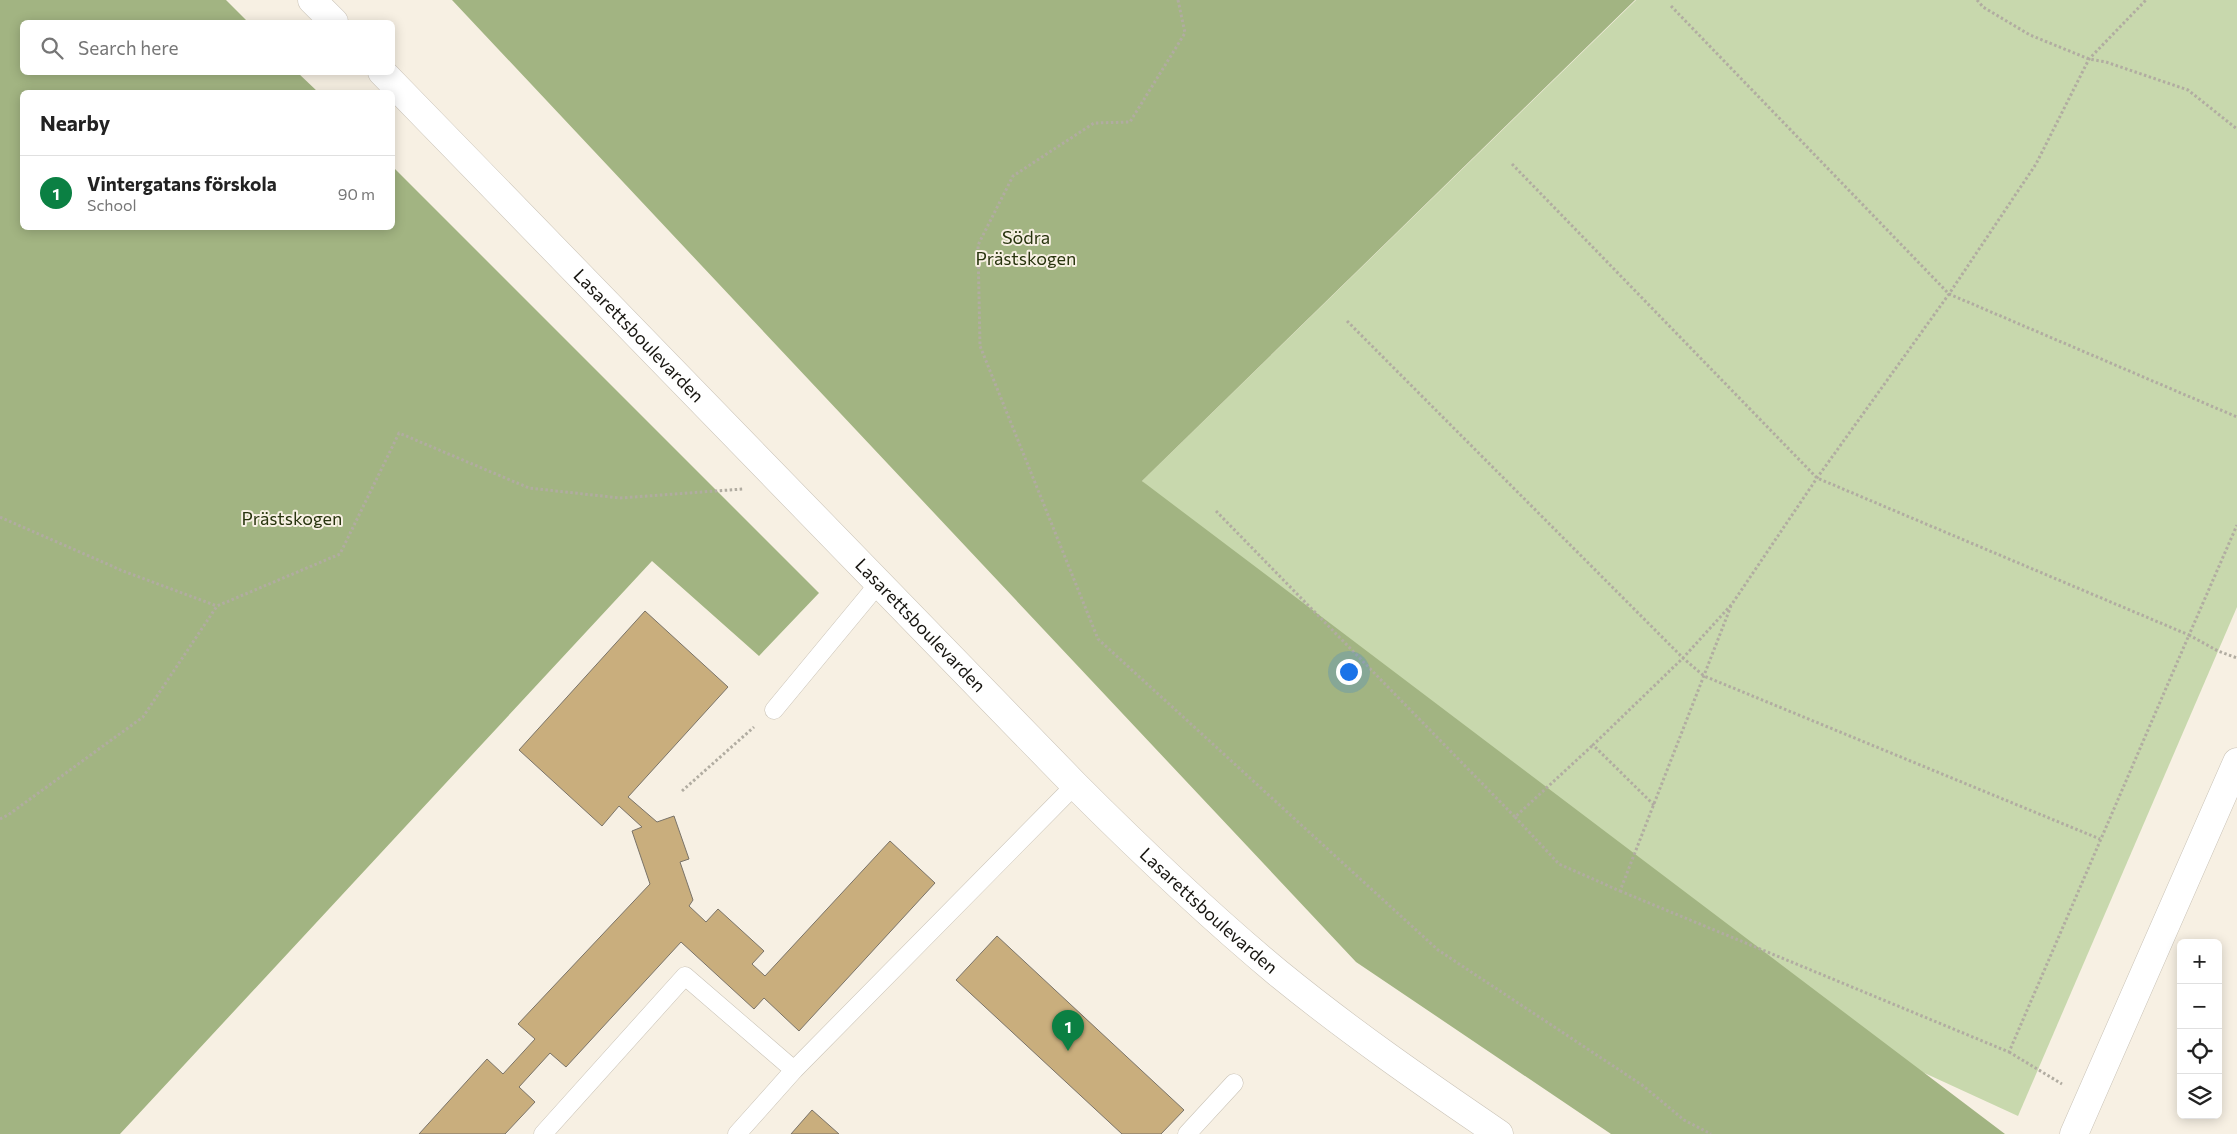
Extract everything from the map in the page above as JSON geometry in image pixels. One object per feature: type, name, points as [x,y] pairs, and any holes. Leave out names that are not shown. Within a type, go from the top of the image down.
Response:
[{"type":"street","points":[[312,0],[332,20]]},
{"type":"street","name":"Lasarettsboulevarden","points":[[385,75],[1075,785],[1166,876],[1278,974],[1389,1059],[1499,1134]]},
{"type":"street","points":[[2074,1134],[2237,762]]},
{"type":"lane","points":[[774,710],[879,583]]},
{"type":"lane","points":[[737,1134],[794,1070],[1075,785]]},
{"type":"lane","points":[[542,1134],[685,976],[794,1070]]},
{"type":"lane","points":[[1187,1134],[1234,1083]]},
{"type":"path","points":[[1178,0],[1185,33],[1130,122],[1094,124],[1013,176],[978,245],[980,346],[1098,639],[1438,950],[1642,1085],[1684,1120],[1710,1134]]},
{"type":"path","points":[[1977,0],[1983,7],[2030,35],[2090,59],[2106,62],[2188,90],[2237,129]]},
{"type":"path","points":[[1515,817],[1683,658],[1732,604],[1817,478],[1949,294],[2036,164],[2090,59],[2146,0]]},
{"type":"path","points":[[1671,6],[1949,294],[2237,417]]},
{"type":"path","points":[[1512,164],[1817,478],[2189,635],[2218,651],[2237,658]]},
{"type":"path","points":[[1347,321],[1683,658],[1704,676],[2100,839]]},
{"type":"path","points":[[0,819],[143,716],[217,606],[340,554],[399,433],[529,488],[620,498],[749,488]]},
{"type":"path","points":[[1216,511],[1559,864],[2009,1052],[2089,1101]]},
{"type":"path","points":[[0,517],[123,572],[217,606]]},
{"type":"path","points":[[2009,1052],[2237,525]]},
{"type":"path","points":[[1620,891],[1732,604]]},
{"type":"path","points":[[682,791],[774,710]]},
{"type":"path","points":[[1593,745],[1654,805]]},
{"type":"green space","name":"Prästskogen","points":[[0,0],[226,0],[246,20],[20,20],[20,75],[300,75],[316,90],[20,90],[20,230],[395,230],[395,169],[819,593],[759,656],[652,561],[120,1134],[0,1134]]},
{"type":"green space","name":"Södra Prästskogen","points":[[452,0],[1635,0],[1142,481],[2005,1134],[1611,1134],[1356,962]]},
{"type":"green space","points":[[1636,0],[2237,0],[2237,607],[2018,1116],[1537,895],[1142,481]]},
{"type":"building","points":[[645,611],[728,687],[628,797],[657,822],[674,816],[689,859],[680,862],[693,900],[689,906],[706,922],[718,909],[764,951],[752,964],[765,976],[890,841],[935,883],[799,1031],[764,998],[754,1009],[681,942],[566,1067],[550,1053],[519,1087],[535,1102],[505,1134],[419,1134],[487,1059],[503,1074],[535,1039],[518,1024],[650,884],[632,831],[642,827],[619,806],[602,826],[519,750]]},
{"type":"building","points":[[997,936],[1184,1110],[1161,1134],[1122,1134],[956,980]]},
{"type":"building","points":[[812,1110],[839,1134],[791,1134]]},
{"type":"place","name":"Vintergatans förskola","points":[[1068,1051]]}]
